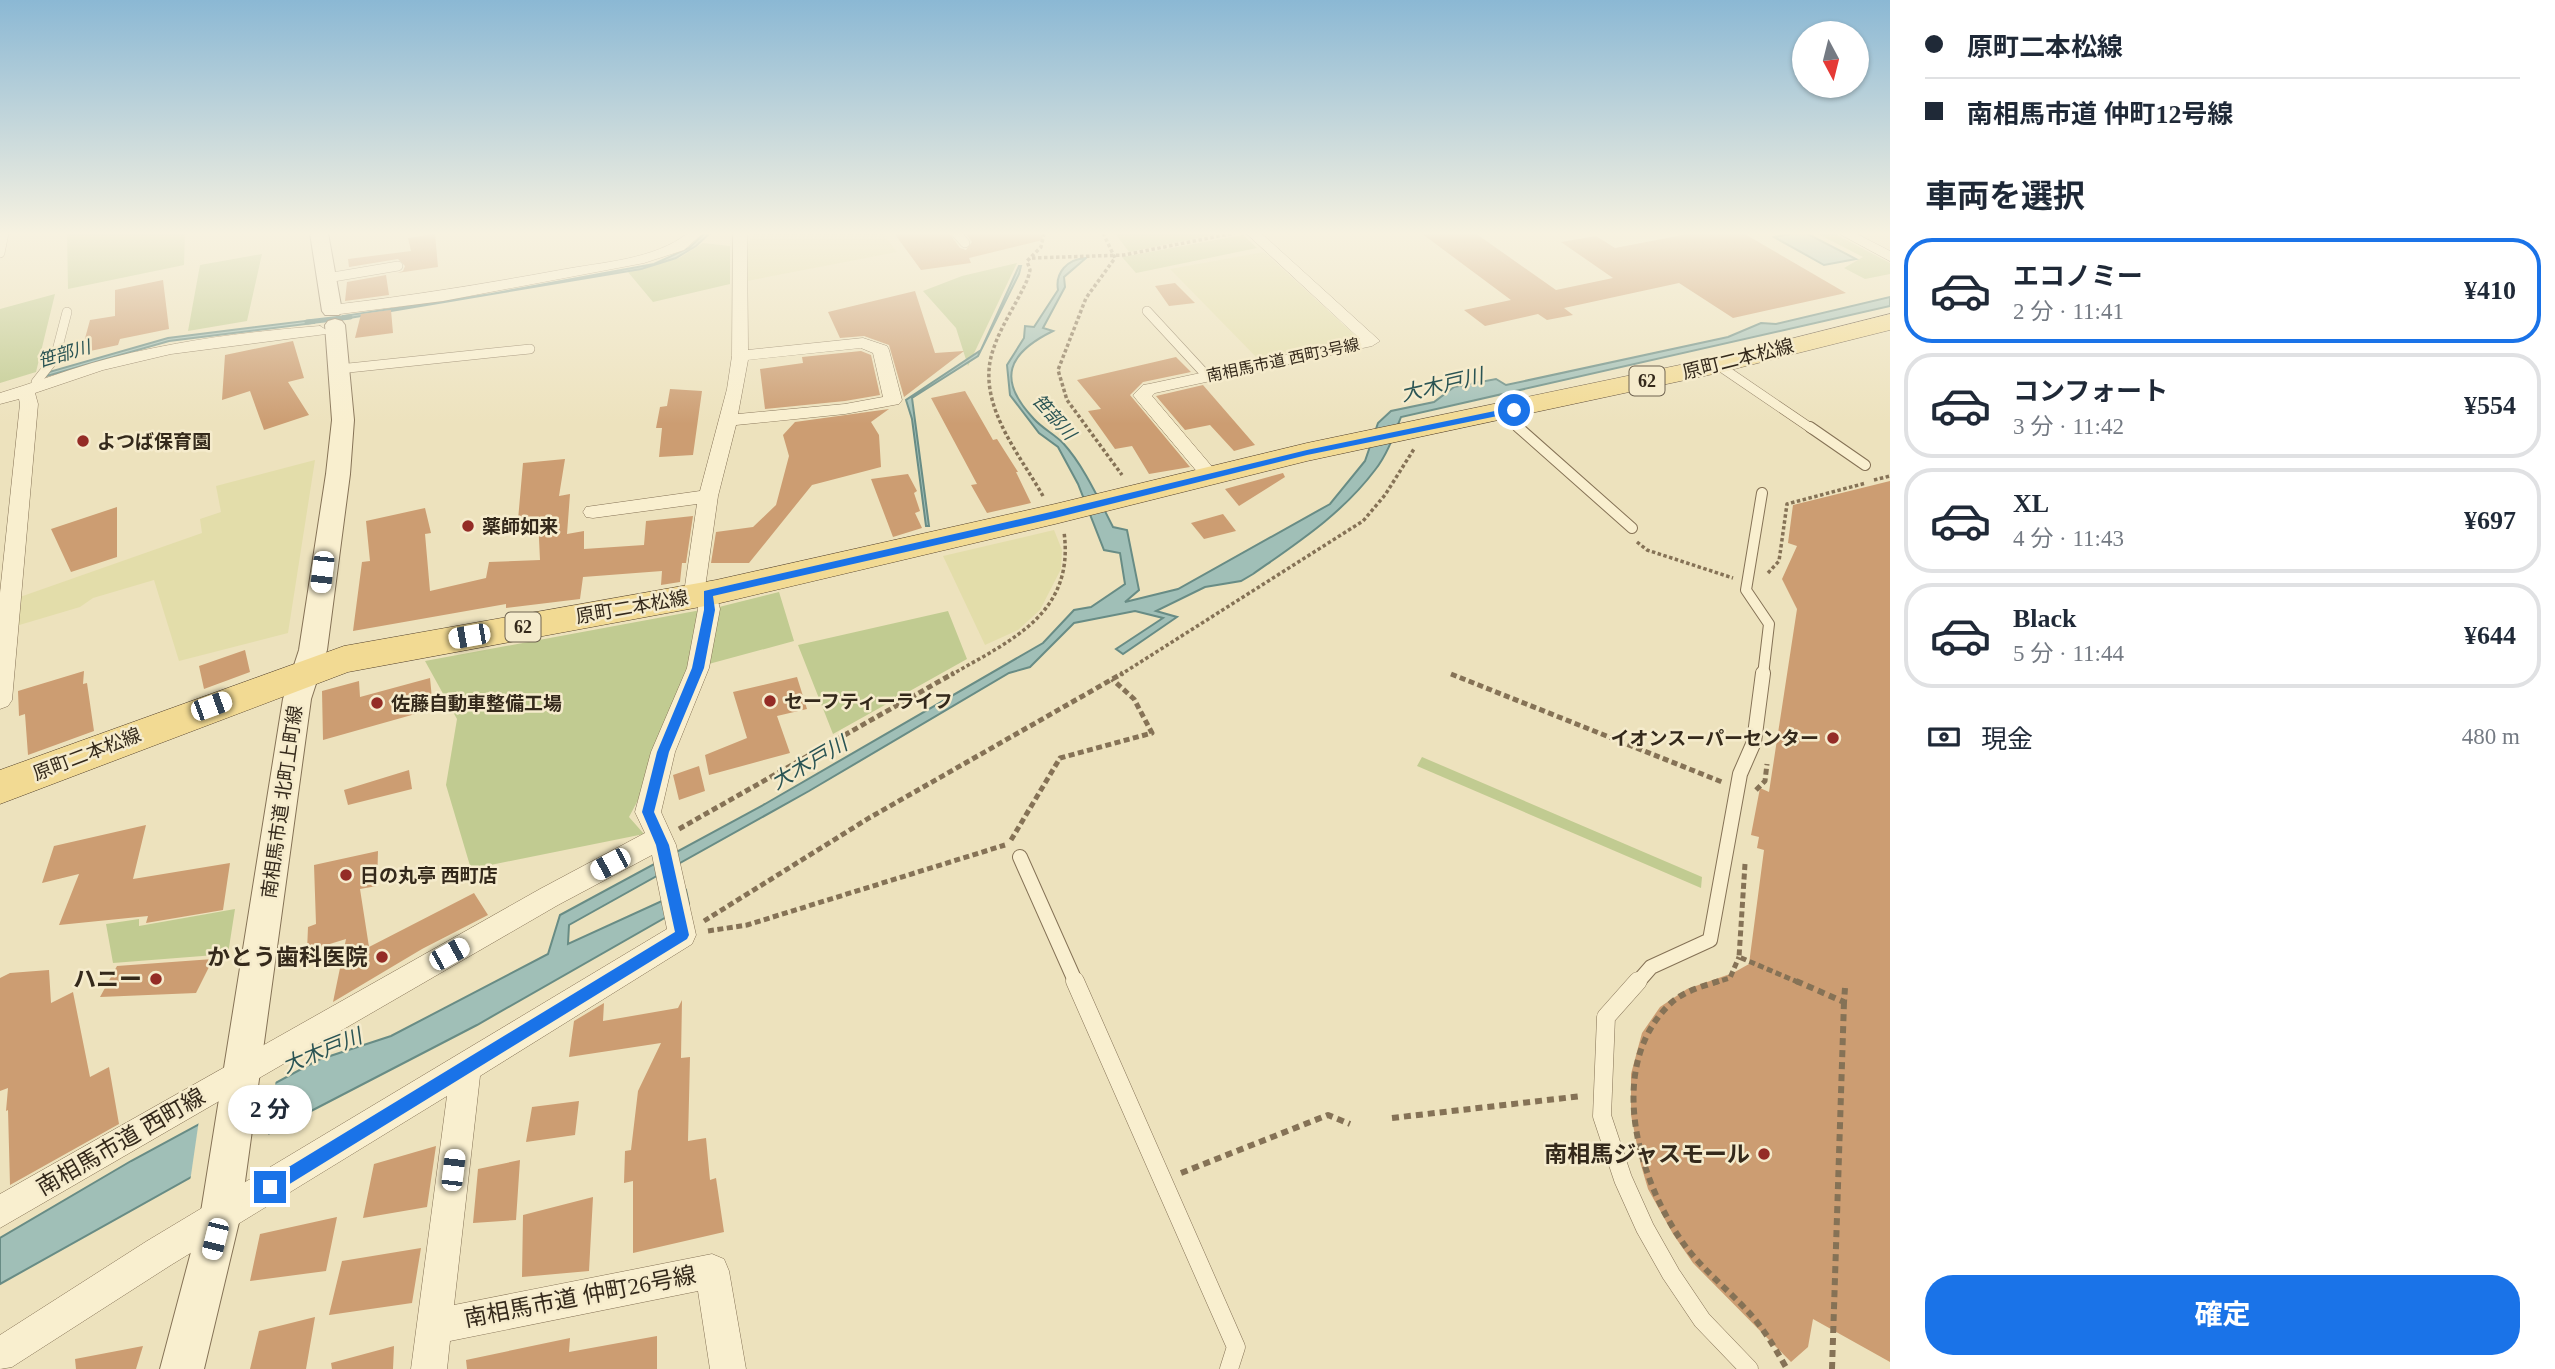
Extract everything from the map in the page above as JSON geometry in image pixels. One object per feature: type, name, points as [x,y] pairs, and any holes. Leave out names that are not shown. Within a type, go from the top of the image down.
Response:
[{"type":"main road","name":"原町二本松線","points":[[0,787],[344,659],[1059,518],[1132,495],[1307,452],[1411,439],[1500,412],[1887,325]]},
{"type":"street","name":"南相馬市道 北町上町線","points":[[182,1369],[221,1209],[297,699],[313,650],[338,474],[343,420],[328,297]]},
{"type":"street","points":[[0,400],[37,383],[177,348],[257,335],[439,297]]},
{"type":"street","points":[[0,1355],[159,1253],[221,1209],[467,1065],[682,932],[662,846],[648,812],[663,752],[698,668],[709,610],[702,590],[708,496],[730,420],[740,356],[739,297]]},
{"type":"street","name":"南相馬市道 西町3号線","points":[[1211,476],[1142,395],[1149,389],[1372,341],[1323,297]]},
{"type":"street","points":[[730,420],[845,409],[893,400],[881,350],[876,346],[863,343],[740,356]]},
{"type":"street","points":[[0,699],[3,653],[19,530],[16,520],[29,404],[37,383]]},
{"type":"street","points":[[593,512],[708,496]]},
{"type":"street","name":"南相馬市道 西町線","points":[[0,1212],[241,1079],[549,897],[662,846]]},
{"type":"street","points":[[429,1369],[467,1065]]},
{"type":"street","name":"南相馬市道 仲町26号線","points":[[433,1326],[712,1271],[728,1369]]},
{"type":"lane","points":[[1147,311],[1206,376]]},
{"type":"lane","points":[[37,383],[55,358],[67,312]]},
{"type":"lane","points":[[339,369],[530,349]]},
{"type":"lane","points":[[1718,365],[1865,465]]},
{"type":"lane","points":[[1500,412],[1632,528]]},
{"type":"lane","points":[[1749,1369],[1702,1320],[1671,1274],[1645,1228],[1623,1179],[1602,1116],[1606,1017],[1651,967],[1710,940],[1714,929],[1740,774],[1754,742],[1769,624],[1746,590],[1762,493]]},
{"type":"lane","points":[[1020,857],[1236,1347],[1229,1369]]},
{"type":"path","points":[[662,846],[1012,640],[1049,608],[1064,582],[1067,547],[1059,518],[991,401],[987,378],[991,356],[1020,297]]},
{"type":"path","points":[[1087,297],[1058,370],[1066,400],[1132,495]]},
{"type":"path","points":[[682,932],[881,811],[1112,679],[1363,521],[1385,495],[1411,439]]},
{"type":"path","points":[[1767,580],[1768,572],[1779,561],[1787,504],[1890,476]]},
{"type":"path","points":[[1634,539],[1647,550],[1734,578]]},
{"type":"path","points":[[1451,674],[1723,782]]},
{"type":"path","points":[[682,932],[747,925],[1009,843],[1060,758],[1152,733],[1134,699],[1112,679]]},
{"type":"path","points":[[1753,794],[1765,781],[1768,756]]},
{"type":"path","points":[[1746,854],[1739,957],[1730,978],[1700,987],[1671,1002],[1653,1024],[1640,1046],[1634,1072],[1635,1112],[1644,1164],[1672,1224],[1696,1257],[1762,1327],[1787,1369]]},
{"type":"path","points":[[1739,957],[1844,1002]]},
{"type":"path","points":[[1832,1369],[1845,988]]},
{"type":"path","points":[[1392,1118],[1582,1096]]},
{"type":"path","points":[[1162,1180],[1328,1115],[1350,1124]]},
{"type":"shaded area","points":[[1197,297],[1313,297],[1357,337],[1258,359]]},
{"type":"shaded area","points":[[315,460],[288,633],[179,661],[154,580],[93,598],[80,607],[16,626],[20,597],[202,533],[200,519],[221,512],[216,486]]},
{"type":"shaded area","points":[[1054,530],[1062,550],[1061,569],[1040,610],[1018,630],[985,645],[943,556]]},
{"type":"green space","points":[[44,297],[54,297],[36,372],[0,383],[0,309]]},
{"type":"green space","points":[[194,297],[252,297],[247,321],[188,331]]},
{"type":"green space","points":[[649,297],[675,297],[653,302]]},
{"type":"green space","points":[[928,297],[1001,297],[968,366],[956,328]]},
{"type":"green space","points":[[779,592],[794,641],[705,665],[719,607]]},
{"type":"green space","points":[[701,610],[690,661],[673,716],[652,770],[629,817],[644,834],[471,869],[446,785],[457,719],[425,661]]},
{"type":"green space","points":[[948,611],[967,659],[833,734],[798,645]]},
{"type":"green space","points":[[1422,757],[1702,877],[1701,888],[1417,766]]},
{"type":"green space","points":[[235,909],[228,954],[113,963],[106,924],[139,919],[139,926]]},
{"type":"water","points":[[472,297],[475,297],[343,319],[343,316]]},
{"type":"water","points":[[1005,297],[1008,297],[981,350]]},
{"type":"water","points":[[1054,297],[1060,297],[1043,328],[1053,331],[1026,348],[1017,358],[1011,379],[1022,405],[1037,422],[1063,443],[1078,462],[1113,527],[1127,530],[1139,590],[1125,602],[1178,589],[1330,504],[1365,461],[1378,423],[1391,411],[1434,402],[1454,387],[1496,379],[1506,385],[1728,337],[1761,323],[1776,324],[1890,297],[1890,306],[1401,417],[1383,458],[1362,486],[1318,527],[1253,574],[1241,581],[1205,587],[1156,611],[1177,617],[1123,654],[1116,649],[1163,618],[1135,611],[1074,623],[1030,667],[1009,673],[809,791],[569,925],[568,944],[686,890],[689,904],[477,1025],[286,1124],[0,1284],[0,1238],[131,1161],[318,1060],[391,1036],[548,954],[560,915],[765,804],[1043,643],[1074,610],[1091,607],[1125,584],[1120,553],[1104,550],[1078,484],[1058,447],[1039,433],[1010,395],[1007,365],[1024,338],[1025,326],[1034,327]]},
{"type":"water","points":[[313,320],[314,323],[169,341],[47,376],[49,372],[168,338]]},
{"type":"water","points":[[981,350],[978,356],[912,398],[929,526],[926,526],[912,419],[906,400]]},
{"type":"pier","points":[[276,1079],[268,1138],[190,1182],[199,1120]]},
{"type":"building","points":[[115,297],[165,297],[169,329],[120,339],[118,345],[81,353],[90,320],[115,316]]},
{"type":"building","points":[[345,297],[375,297],[345,301]]},
{"type":"building","points":[[891,297],[917,297],[935,353],[964,351],[904,397],[889,345],[864,336],[840,338],[828,312]]},
{"type":"building","points":[[1163,297],[1189,297],[1195,303],[1169,306]]},
{"type":"building","points":[[1507,297],[1615,297],[1564,308],[1573,315],[1547,320],[1538,314],[1485,326],[1464,310],[1511,300]]},
{"type":"building","points":[[1700,297],[1828,297],[1733,318]]},
{"type":"building","points":[[391,310],[393,333],[355,338],[361,314]]},
{"type":"building","points":[[293,341],[304,378],[288,382],[309,415],[264,430],[250,391],[222,400],[225,355]]},
{"type":"building","points":[[861,351],[871,355],[880,395],[765,409],[760,369],[803,363],[802,357]]},
{"type":"building","points":[[1176,357],[1191,372],[1143,382],[1130,395],[1190,467],[1149,474],[1132,446],[1115,449],[1088,411],[1101,409],[1077,380]]},
{"type":"building","points":[[1203,385],[1255,445],[1234,451],[1210,425],[1185,430],[1156,396]]},
{"type":"building","points":[[670,389],[702,391],[693,455],[659,457],[662,428],[656,428],[660,407],[667,406]]},
{"type":"building","points":[[965,391],[993,440],[997,439],[1018,472],[1031,503],[987,513],[971,485],[977,484],[931,398]]},
{"type":"building","points":[[889,409],[871,422],[879,435],[881,467],[812,485],[749,563],[711,563],[716,532],[753,527],[776,505],[789,456],[783,435],[795,422]]},
{"type":"building","points":[[565,459],[559,496],[570,494],[567,534],[584,531],[584,549],[644,545],[646,521],[693,516],[686,563],[682,563],[680,582],[661,585],[662,571],[583,577],[580,599],[506,608],[506,604],[353,631],[362,562],[370,561],[366,521],[425,508],[431,533],[425,534],[430,591],[486,578],[489,562],[540,560],[538,518],[518,520],[523,463]]},
{"type":"building","points":[[1283,473],[1285,477],[1239,506],[1225,489]]},
{"type":"building","points":[[908,474],[917,491],[914,493],[920,511],[915,513],[922,528],[893,537],[871,479]]},
{"type":"building","points":[[1890,481],[1890,1362],[1813,1319],[1808,1347],[1791,1362],[1693,1263],[1648,1189],[1631,1115],[1631,1074],[1642,1033],[1660,1007],[1687,989],[1733,973],[1749,964],[1764,850],[1757,848],[1759,837],[1751,835],[1760,788],[1769,792],[1797,609],[1782,579],[1797,546],[1788,543],[1793,505]]},
{"type":"building","points":[[117,507],[117,557],[71,572],[51,529]]},
{"type":"building","points":[[1223,514],[1236,531],[1204,539],[1191,523]]},
{"type":"building","points":[[245,650],[250,672],[204,689],[199,666]]},
{"type":"building","points":[[84,671],[83,684],[87,683],[94,731],[28,755],[25,714],[19,716],[18,691]]},
{"type":"building","points":[[797,677],[807,709],[777,716],[790,753],[709,775],[705,755],[747,738],[733,692]]},
{"type":"building","name":"佐藤自動車整備工場","points":[[430,678],[433,709],[323,740],[322,691],[359,681],[360,697]]},
{"type":"building","points":[[699,766],[705,791],[679,800],[673,775]]},
{"type":"building","points":[[409,770],[412,789],[348,805],[344,790]]},
{"type":"building","points":[[146,825],[133,879],[230,863],[223,910],[146,923],[148,916],[59,925],[79,874],[42,883],[54,846]]},
{"type":"building","points":[[378,851],[377,886],[360,889],[369,947],[474,893],[488,915],[422,949],[333,1002],[346,939],[307,951],[308,927],[316,924],[314,865]]},
{"type":"building","name":"ハニー","points":[[213,959],[196,993],[100,997],[117,966]]},
{"type":"building","points":[[49,970],[51,1003],[73,992],[90,1077],[109,1067],[119,1124],[10,1185],[8,1110],[6,1111],[8,1088],[0,1091],[0,978],[10,973]]},
{"type":"building","points":[[682,1000],[681,1058],[690,1057],[688,1141],[706,1138],[710,1180],[716,1178],[724,1232],[633,1253],[633,1181],[624,1183],[625,1151],[631,1150],[638,1091],[661,1043],[569,1057],[574,1021],[604,1003],[603,1021],[678,1008]]},
{"type":"building","points":[[579,1101],[575,1135],[526,1142],[532,1107]]},
{"type":"building","points":[[436,1146],[427,1207],[363,1218],[374,1164]]},
{"type":"building","points":[[520,1160],[516,1220],[473,1223],[478,1169]]},
{"type":"building","points":[[593,1197],[589,1271],[522,1277],[523,1215]]},
{"type":"building","points":[[337,1217],[326,1271],[250,1281],[260,1234]]},
{"type":"building","points":[[421,1248],[412,1303],[329,1315],[342,1261]]},
{"type":"building","points":[[315,1317],[306,1369],[250,1369],[259,1331]]},
{"type":"building","points":[[657,1336],[657,1369],[467,1369],[466,1360],[570,1338],[569,1352]]},
{"type":"building","points":[[143,1346],[136,1369],[76,1369],[75,1359]]},
{"type":"building","points":[[394,1346],[393,1369],[332,1369],[331,1363]]},
{"type":"waterway","name":"笹部川","points":[[307,322],[350,317]]},
{"type":"place","name":"よつば保育園","points":[[83,441]]},
{"type":"place","name":"薬師如来","points":[[468,526]]},
{"type":"place","name":"セーフティーライフ","points":[[770,701]]},
{"type":"place","name":"佐藤自動車整備工場","points":[[377,703]]},
{"type":"place","name":"イオンスーパーセンター","points":[[1833,738]]},
{"type":"place","name":"日の丸亭 西町店","points":[[346,875]]},
{"type":"place","name":"かとう歯科医院","points":[[382,957]]},
{"type":"place","name":"ハニー","points":[[156,979]]},
{"type":"place","name":"南相馬ジャスモール","points":[[1764,1154]]},
{"type":"route","points":[[270,1187],[682,935],[663,845],[648,812],[663,752],[698,668],[710,603],[708,594],[1055,514],[1307,452],[1348,446],[1514,410]]},
{"type":"water label","name":"大木戸川","points":[[1442,385]]},
{"type":"water label","name":"大木戸川","points":[[809,763]]},
{"type":"water label","name":"大木戸川","points":[[322,1051]]}]
